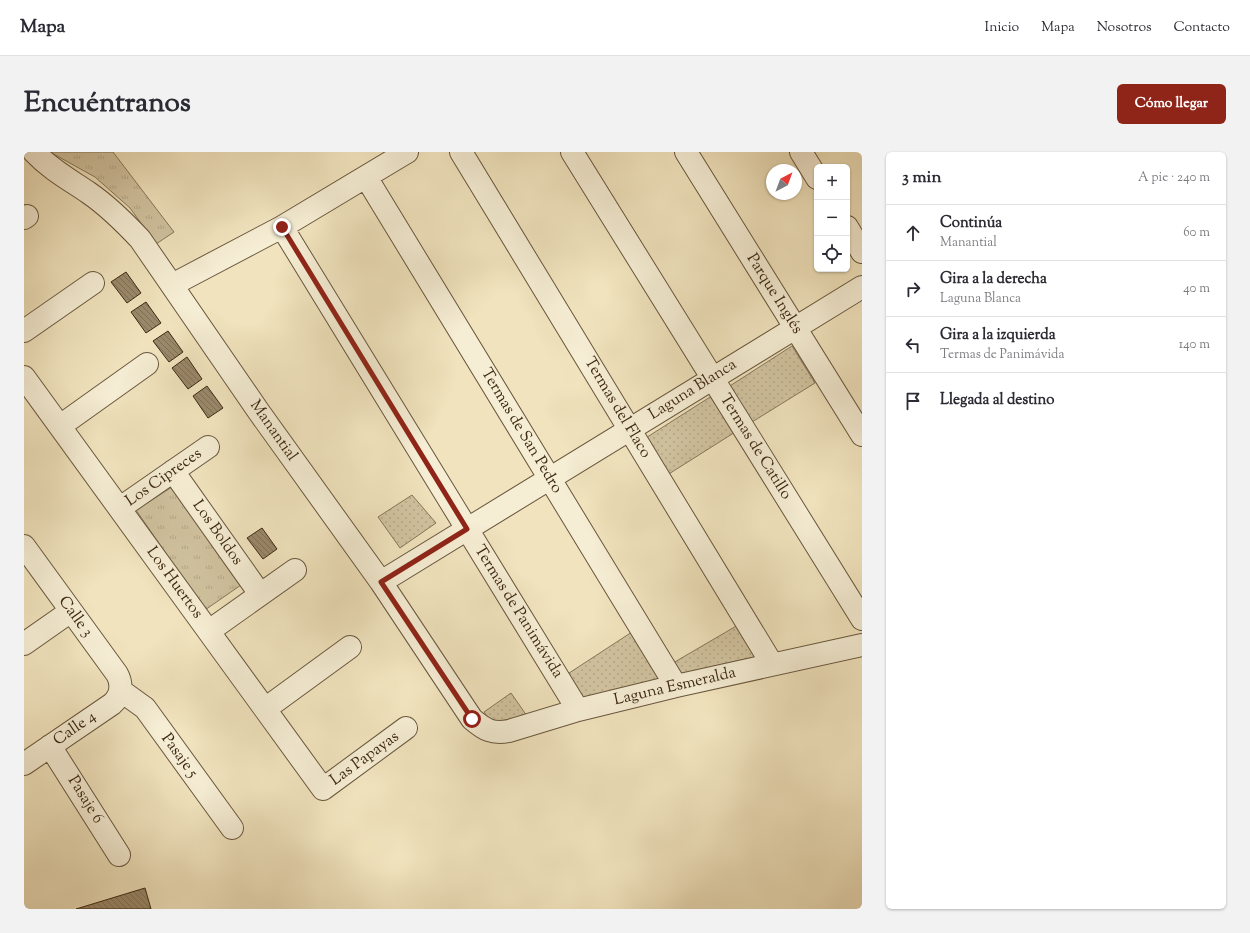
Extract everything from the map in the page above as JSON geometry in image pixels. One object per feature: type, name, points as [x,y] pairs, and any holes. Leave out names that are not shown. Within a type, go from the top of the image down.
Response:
[{"type":"street","name":"Manantial","points":[[34,152],[56,171],[95,198],[125,222],[140,239],[259,412],[381,582],[472,719],[489,731]]},
{"type":"street","points":[[172,285],[282,227],[407,152]]},
{"type":"street","name":"Termas del Flaco","points":[[461,152],[772,664]]},
{"type":"street","name":"Termas de Catillo","points":[[572,152],[862,619]]},
{"type":"street","name":"Parque Inglés","points":[[686,152],[862,435]]},
{"type":"street","points":[[801,152],[814,173]]},
{"type":"street","name":"Termas de San Pedro","points":[[366,177],[676,686]]},
{"type":"street","name":"Termas de Panimávida","points":[[282,227],[578,710]]},
{"type":"street","points":[[850,232],[862,252]]},
{"type":"street","points":[[24,331],[93,283]]},
{"type":"street","name":"Laguna Blanca","points":[[381,582],[862,287]]},
{"type":"street","points":[[60,426],[147,364]]},
{"type":"street","name":"Los Huertos","points":[[24,377],[323,789]]},
{"type":"street","name":"Los Cipreces","points":[[120,508],[208,447]]},
{"type":"street","name":"Los Boldos","points":[[173,471],[260,594]]},
{"type":"street","name":"Calle 3","points":[[24,546],[117,674],[120,690]]},
{"type":"street","points":[[209,631],[295,570]]},
{"type":"street","points":[[24,644],[71,611]]},
{"type":"street","name":"Laguna Esmeralda","points":[[489,731],[500,733],[509,731],[578,710],[676,686],[862,645]]},
{"type":"street","points":[[265,709],[350,647]]},
{"type":"street","name":"Calle 4","points":[[24,764],[112,704],[116,700],[120,690]]},
{"type":"street","name":"Pasaje 5","points":[[120,690],[145,708],[232,828]]},
{"type":"street","name":"Las Papayas","points":[[323,789],[406,728]]},
{"type":"street","name":"Pasaje 6","points":[[50,746],[119,855]]},
{"type":"green space","points":[[50,152],[113,152],[174,232],[156,244],[130,208],[95,177]]},
{"type":"green space","points":[[792,346],[815,383],[744,427],[722,391]]},
{"type":"green space","points":[[718,392],[740,429],[664,477],[641,441]]},
{"type":"green space","points":[[172,487],[241,585],[205,610],[136,510]]},
{"type":"green space","points":[[412,495],[436,523],[400,548],[378,517]]},
{"type":"green space","points":[[738,625],[758,656],[680,674],[673,663]]},
{"type":"green space","points":[[632,632],[664,682],[579,703],[563,677]]},
{"type":"green space","points":[[511,693],[527,716],[500,721],[490,720],[484,712]]},
{"type":"building","points":[[126,272],[141,293],[127,303],[111,282]]},
{"type":"building","points":[[146,302],[161,323],[146,333],[131,312]]},
{"type":"building","points":[[168,331],[183,352],[169,362],[153,341]]},
{"type":"building","points":[[187,357],[202,379],[188,389],[172,368]]},
{"type":"building","points":[[207,386],[223,408],[208,418],[193,396]]},
{"type":"building","points":[[262,528],[277,549],[263,559],[247,538]]},
{"type":"building","points":[[145,888],[151,909],[76,909]]},
{"type":"route","points":[[282,227],[467,529],[381,582],[472,719]]}]
